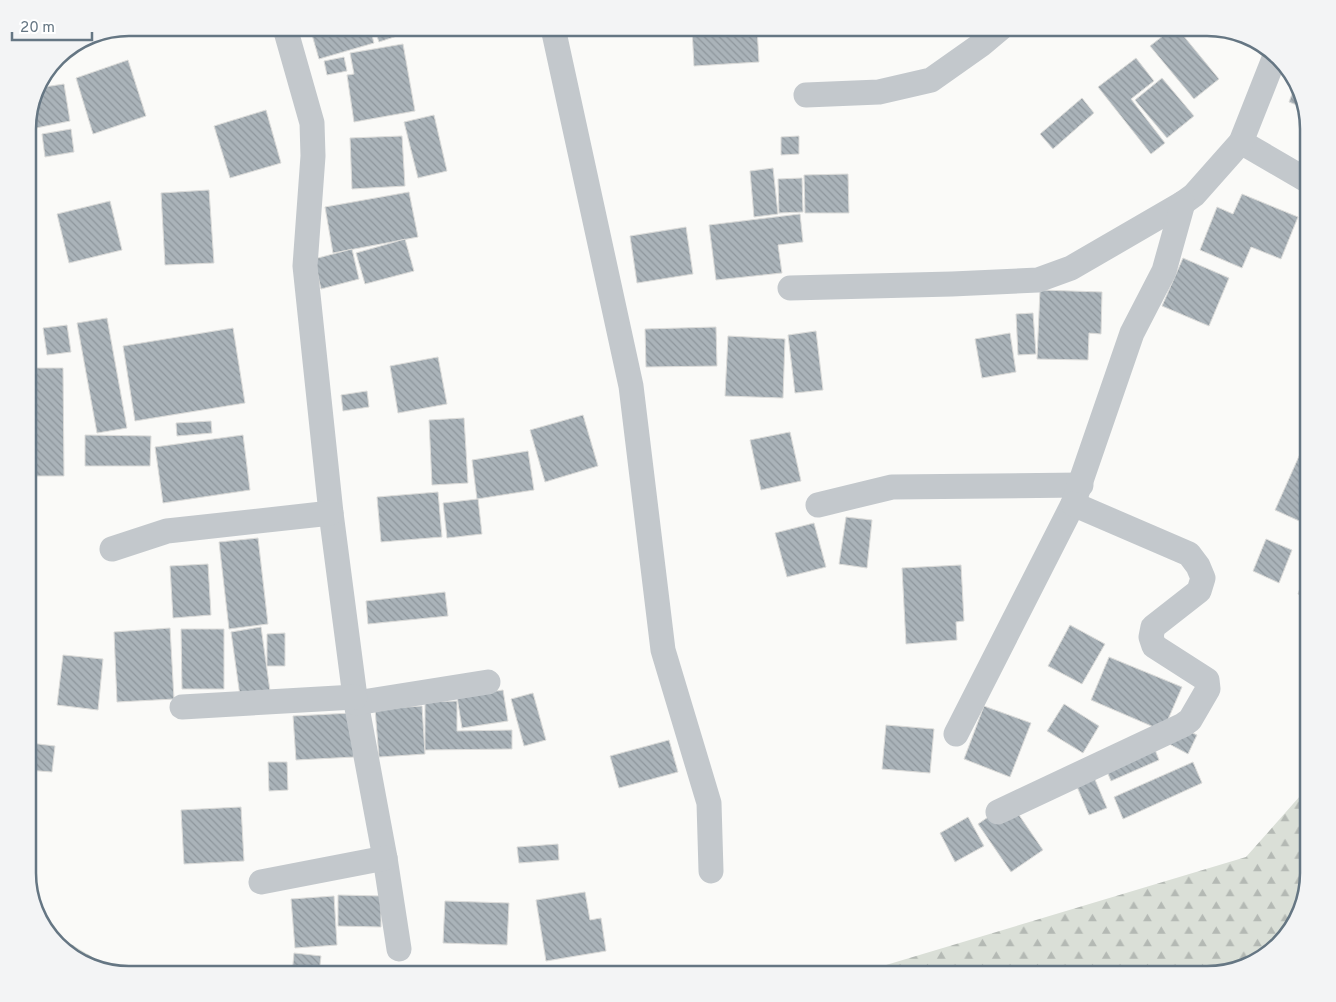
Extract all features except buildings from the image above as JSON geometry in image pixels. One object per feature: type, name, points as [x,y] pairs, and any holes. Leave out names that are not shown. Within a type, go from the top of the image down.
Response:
[{"type":"street","points":[[287,36],[312,123],[313,156],[305,266],[331,513],[356,700],[385,858],[399,949]]},
{"type":"street","points":[[555,36],[631,386],[663,650],[709,803],[711,871]]},
{"type":"street","points":[[806,95],[879,92],[931,80],[992,36]]},
{"type":"street","points":[[790,288],[1038,280],[1071,268],[1183,203],[1194,194],[1241,142],[1272,63]]},
{"type":"street","points":[[1241,142],[1300,176]]},
{"type":"street","points":[[956,734],[1077,494],[1132,333],[1164,271],[1183,203]]},
{"type":"street","points":[[818,505],[892,487],[1077,494],[1189,554],[1198,566],[1203,578],[1199,591],[1153,627],[1151,637],[1154,646],[1207,680],[1208,689],[1190,720],[998,812]]},
{"type":"street","points":[[112,550],[168,531],[331,513]]},
{"type":"street","points":[[182,707],[356,700],[488,682]]},
{"type":"street","points":[[261,882],[385,858]]},
{"type":"green space","points":[[1300,796],[1300,879],[1295,903],[1281,929],[1273,939],[1263,947],[1237,961],[1207,966],[883,966],[1246,857]]},
{"type":"green space","points":[[64,940],[99,961],[73,947]]}]
